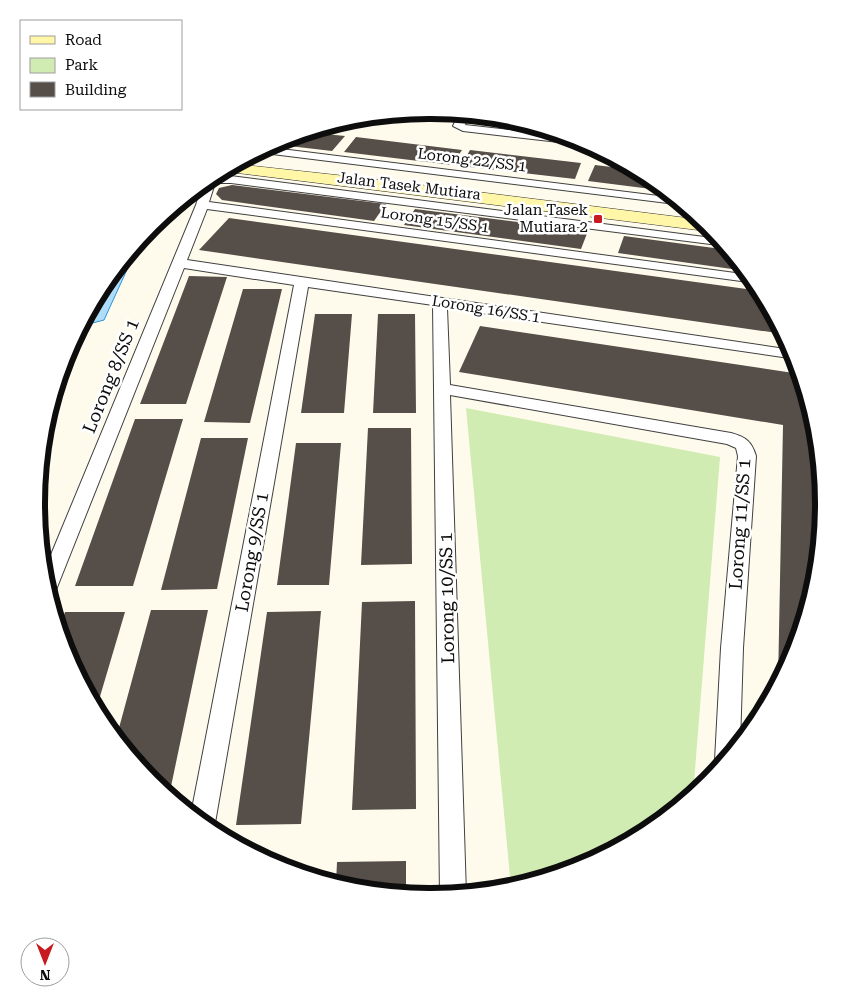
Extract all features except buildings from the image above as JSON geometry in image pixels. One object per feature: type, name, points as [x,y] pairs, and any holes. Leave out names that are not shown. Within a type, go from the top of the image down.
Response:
[{"type":"street","points":[[461,120],[458,126],[463,128],[551,138]]},
{"type":"street","name":"Lorong 22/SS 1","points":[[274,152],[667,200]]},
{"type":"street","points":[[252,163],[686,216]]},
{"type":"street","points":[[239,169],[373,184],[696,225]]},
{"type":"street","name":"Jalan Tasek Mutiara","points":[[223,179],[710,240]]},
{"type":"street","name":"Lorong 8/SS 1","points":[[52,578],[207,190]]},
{"type":"street","points":[[387,230],[406,202]]},
{"type":"street","name":"Lorong 15/SS 1","points":[[202,205],[742,278]]},
{"type":"street","points":[[601,259],[610,228]]},
{"type":"street","name":"Lorong 16/SS 1","points":[[178,263],[785,354]]},
{"type":"street","name":"Lorong 9/SS 1","points":[[204,815],[302,281]]},
{"type":"street","name":"Lorong 10/SS 1","points":[[440,302],[453,888]]},
{"type":"street","name":"Lorong 11/SS 1","points":[[442,389],[731,439],[744,445],[747,456],[732,648],[728,747]]},
{"type":"green space","points":[[466,408],[720,457],[694,784],[644,824],[600,849],[554,868],[510,880]]},
{"type":"water","points":[[130,263],[104,320],[90,324],[110,290]]},
{"type":"place","name":"Jalan Tasek Mutiara 2","points":[[598,219]]}]
